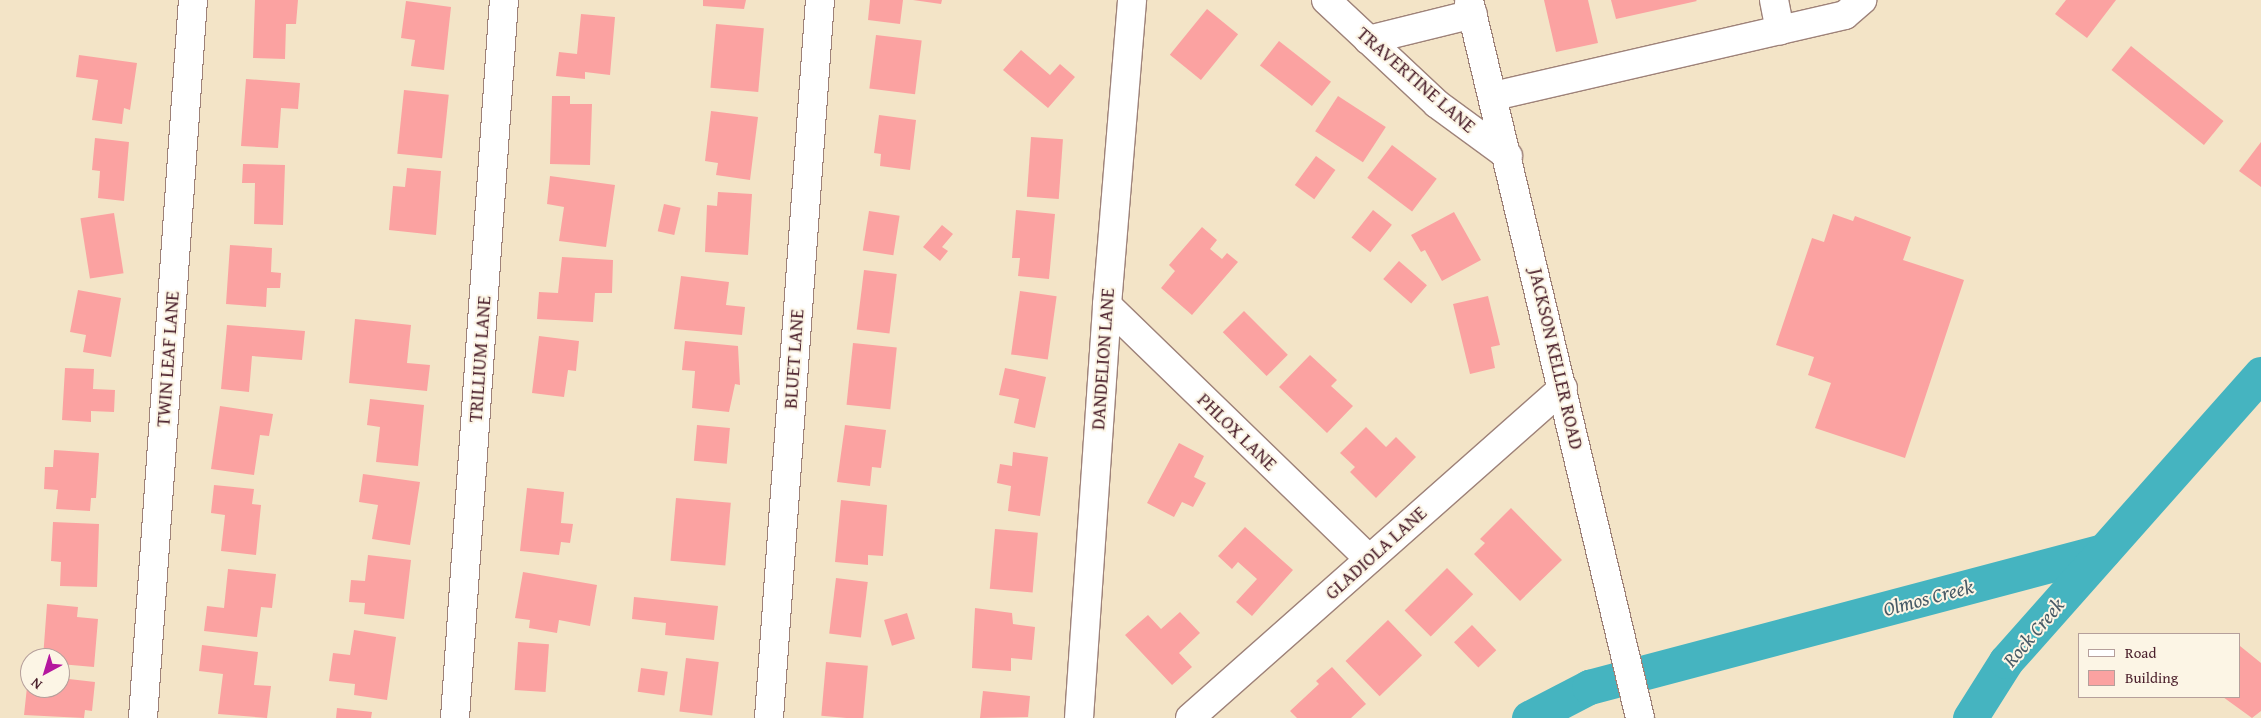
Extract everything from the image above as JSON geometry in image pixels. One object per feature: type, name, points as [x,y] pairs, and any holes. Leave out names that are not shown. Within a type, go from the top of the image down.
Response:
[{"type":"street","name":"TWIN LEAF LANE","points":[[143,718],[193,0]]},
{"type":"street","name":"TRILLIUM LANE","points":[[455,718],[504,0]]},
{"type":"street","name":"BLUET LANE","points":[[768,718],[820,0]]},
{"type":"street","name":"DANDELION LANE","points":[[1079,718],[1107,305],[1132,0]]},
{"type":"street","name":"TRAVERTINE LANE","points":[[1326,0],[1437,104],[1508,156]]},
{"type":"street","points":[[1774,0],[1780,30]]},
{"type":"street","points":[[1494,96],[1845,15],[1862,0]]},
{"type":"street","points":[[1368,40],[1471,7]]},
{"type":"street","name":"JACKSON KELLER ROAD","points":[[1471,7],[1494,96],[1640,718]]},
{"type":"street","name":"PHLOX LANE","points":[[1107,305],[1369,558]]},
{"type":"street","name":"GLADIOLA LANE","points":[[1190,718],[1563,388]]},
{"type":"building","points":[[255,0],[298,0],[296,24],[286,24],[285,59],[253,58]]},
{"type":"building","points":[[703,0],[746,0],[744,9],[703,6]]},
{"type":"building","points":[[870,0],[903,0],[900,24],[868,20]]},
{"type":"building","points":[[913,0],[942,0],[941,4]]},
{"type":"building","points":[[1544,0],[1588,0],[1598,43],[1556,52]]},
{"type":"building","points":[[1611,0],[1696,0],[1697,1],[1616,19]]},
{"type":"building","points":[[2066,0],[2116,0],[2087,38],[2055,14]]},
{"type":"building","points":[[406,1],[451,7],[444,70],[411,66],[415,40],[401,38]]},
{"type":"building","points":[[1207,9],[1238,34],[1201,80],[1170,55]]},
{"type":"building","points":[[581,14],[615,17],[610,75],[585,72],[585,79],[556,76],[559,52],[577,54]]},
{"type":"building","points":[[716,24],[764,28],[758,92],[710,88]]},
{"type":"building","points":[[876,35],[922,41],[915,94],[869,89]]},
{"type":"building","points":[[1279,41],[1331,82],[1312,106],[1260,65]]},
{"type":"building","points":[[2131,46],[2223,121],[2204,145],[2111,70]]},
{"type":"building","points":[[1021,50],[1050,75],[1060,64],[1075,77],[1048,108],[1003,70]]},
{"type":"building","points":[[79,55],[137,63],[130,110],[124,108],[122,124],[92,120],[98,80],[76,77]]},
{"type":"building","points":[[246,79],[300,83],[298,109],[281,108],[278,148],[241,146]]},
{"type":"building","points":[[404,90],[449,95],[442,158],[397,154]]},
{"type":"building","points":[[552,96],[570,96],[570,104],[592,104],[590,165],[550,164]]},
{"type":"building","points":[[1338,96],[1386,127],[1363,162],[1315,131]]},
{"type":"building","points":[[711,111],[758,117],[750,180],[716,175],[718,163],[705,161]]},
{"type":"building","points":[[879,115],[916,120],[910,170],[880,166],[881,154],[874,153]]},
{"type":"building","points":[[1031,137],[1063,139],[1059,199],[1027,197]]},
{"type":"building","points":[[95,138],[129,142],[124,201],[98,198],[100,171],[92,170]]},
{"type":"building","points":[[2261,142],[2261,187],[2239,171]]},
{"type":"building","points":[[1392,145],[1437,179],[1412,211],[1367,178]]},
{"type":"building","points":[[1316,156],[1335,170],[1314,199],[1295,185]]},
{"type":"building","points":[[243,164],[285,165],[283,225],[254,224],[255,183],[242,183]]},
{"type":"building","points":[[407,168],[441,171],[436,235],[389,230],[393,186],[405,187]]},
{"type":"building","points":[[550,176],[615,185],[606,247],[559,241],[564,207],[547,204]]},
{"type":"building","points":[[718,192],[752,194],[748,255],[705,252],[707,205],[717,206]]},
{"type":"building","points":[[664,204],[681,208],[674,235],[658,231]]},
{"type":"building","points":[[1016,210],[1055,214],[1049,279],[1018,276],[1020,258],[1012,258]]},
{"type":"building","points":[[1373,210],[1392,225],[1370,252],[1351,238]]},
{"type":"building","points":[[869,211],[900,216],[893,255],[863,251]]},
{"type":"building","points":[[1454,212],[1481,260],[1442,281],[1425,250],[1421,252],[1411,235]]},
{"type":"building","points":[[114,213],[124,273],[90,279],[80,218]]},
{"type":"building","points":[[1833,214],[1853,221],[1855,216],[1911,237],[1903,260],[1964,280],[1905,458],[1815,428],[1831,383],[1808,375],[1814,357],[1776,345],[1812,238],[1824,242]]},
{"type":"building","points":[[942,225],[953,234],[942,247],[948,251],[940,261],[923,247]]},
{"type":"building","points":[[1202,227],[1217,240],[1210,249],[1222,259],[1227,253],[1238,262],[1192,315],[1161,288],[1175,271],[1169,265]]},
{"type":"building","points":[[230,245],[272,248],[271,272],[281,273],[280,288],[267,288],[266,307],[226,304]]},
{"type":"building","points":[[562,257],[613,260],[612,293],[595,293],[593,322],[537,319],[539,292],[558,293]]},
{"type":"building","points":[[1399,261],[1427,285],[1411,303],[1383,279]]},
{"type":"building","points":[[864,270],[897,274],[889,334],[857,330]]},
{"type":"building","points":[[681,276],[729,282],[726,305],[745,307],[742,335],[674,329]]},
{"type":"building","points":[[78,290],[121,298],[111,357],[83,352],[86,335],[70,332]]},
{"type":"building","points":[[1020,291],[1057,296],[1048,360],[1011,354]]},
{"type":"building","points":[[1488,296],[1500,345],[1491,347],[1495,368],[1470,374],[1453,304]]},
{"type":"building","points":[[1244,311],[1288,355],[1267,376],[1223,332]]},
{"type":"building","points":[[355,319],[411,325],[407,363],[430,365],[427,391],[349,383]]},
{"type":"building","points":[[227,325],[305,331],[302,360],[252,356],[249,392],[221,389]]},
{"type":"building","points":[[539,336],[579,341],[576,371],[568,370],[564,397],[532,393]]},
{"type":"building","points":[[685,341],[738,346],[740,385],[735,384],[729,412],[692,408],[695,371],[682,370]]},
{"type":"building","points":[[853,343],[897,348],[890,409],[847,405]]},
{"type":"building","points":[[1310,355],[1337,380],[1331,386],[1353,406],[1327,433],[1279,387]]},
{"type":"building","points":[[65,368],[94,369],[93,389],[115,390],[114,412],[91,411],[91,422],[62,420]]},
{"type":"building","points":[[1005,368],[1046,377],[1035,428],[1014,423],[1019,399],[999,395]]},
{"type":"building","points":[[370,399],[424,405],[418,466],[376,462],[380,427],[367,425]]},
{"type":"building","points":[[220,406],[273,414],[269,436],[260,435],[254,475],[211,469]]},
{"type":"building","points":[[697,425],[730,428],[727,464],[694,461]]},
{"type":"building","points":[[845,425],[886,430],[881,468],[872,467],[870,486],[837,482]]},
{"type":"building","points":[[1366,427],[1386,447],[1396,437],[1416,457],[1376,498],[1350,472],[1355,467],[1340,453]]},
{"type":"building","points":[[1179,443],[1204,456],[1194,477],[1206,483],[1193,507],[1182,502],[1174,517],[1147,503]]},
{"type":"building","points":[[54,450],[99,453],[96,498],[91,498],[90,511],[56,509],[58,490],[44,489],[45,467],[53,467]]},
{"type":"building","points":[[1013,452],[1048,457],[1040,516],[1008,511],[1011,486],[997,483],[1000,464],[1012,466]]},
{"type":"building","points":[[363,474],[420,482],[410,545],[372,539],[378,505],[359,502]]},
{"type":"building","points":[[214,485],[254,489],[252,504],[261,505],[256,555],[221,551],[225,515],[211,513]]},
{"type":"building","points":[[527,488],[564,492],[561,523],[573,524],[570,543],[561,542],[559,555],[520,551]]},
{"type":"building","points":[[676,498],[731,503],[725,566],[671,561]]},
{"type":"building","points":[[841,500],[887,505],[883,556],[868,555],[868,565],[835,562]]},
{"type":"building","points":[[1511,508],[1562,560],[1520,601],[1474,554],[1485,543],[1480,539]]},
{"type":"building","points":[[53,522],[99,524],[97,587],[60,586],[61,562],[51,561]]},
{"type":"building","points":[[1245,527],[1293,570],[1252,616],[1236,602],[1257,579],[1238,562],[1232,569],[1218,556]]},
{"type":"building","points":[[995,529],[1038,533],[1033,593],[990,589]]},
{"type":"building","points":[[368,555],[411,560],[404,619],[364,614],[365,603],[349,602],[351,580],[365,581]]},
{"type":"building","points":[[1447,568],[1473,594],[1431,637],[1405,610]]},
{"type":"building","points":[[228,569],[276,574],[272,608],[261,607],[257,637],[204,631],[207,606],[224,608]]},
{"type":"building","points":[[523,572],[597,585],[590,626],[559,620],[557,633],[529,628],[530,620],[515,618]]},
{"type":"building","points":[[836,578],[868,582],[861,637],[829,634]]},
{"type":"building","points":[[634,597],[718,606],[714,640],[665,635],[666,623],[632,619]]},
{"type":"building","points":[[47,604],[78,607],[77,617],[98,619],[94,667],[70,665],[70,648],[44,648]]},
{"type":"building","points":[[975,608],[1012,613],[1013,624],[1035,627],[1032,660],[1011,658],[1011,671],[972,668]]},
{"type":"building","points":[[1180,612],[1200,633],[1179,653],[1192,667],[1172,685],[1125,635],[1148,615],[1161,629]]},
{"type":"building","points":[[907,613],[915,639],[892,646],[884,620]]},
{"type":"building","points":[[1388,620],[1422,655],[1380,696],[1346,661]]},
{"type":"building","points":[[1472,625],[1496,650],[1478,668],[1454,642]]},
{"type":"building","points":[[354,630],[396,637],[387,700],[354,695],[355,684],[329,681],[333,653],[350,655]]},
{"type":"building","points":[[518,642],[549,644],[546,692],[515,690]]},
{"type":"building","points":[[202,645],[258,652],[254,685],[271,686],[267,718],[218,714],[223,674],[199,671]]},
{"type":"building","points":[[2241,647],[2261,663],[2261,711],[2252,718],[2224,698],[2241,698]]},
{"type":"building","points":[[686,658],[719,662],[712,716],[679,712]]},
{"type":"building","points":[[826,662],[868,666],[863,718],[821,716]]},
{"type":"building","points":[[1332,667],[1366,704],[1351,718],[1297,718],[1290,711],[1319,684],[1316,681]]},
{"type":"building","points":[[641,668],[668,672],[664,696],[638,692]]},
{"type":"building","points":[[70,679],[95,682],[92,711],[85,710],[84,718],[24,715],[26,698],[70,698]]},
{"type":"building","points":[[983,691],[1030,696],[1028,717],[980,718]]},
{"type":"building","points":[[337,708],[372,712],[371,718],[336,718]]},
{"type":"waterway","name":"Olmos Creek","points":[[1970,718],[2006,661],[2261,374]]},
{"type":"waterway","name":"Olmos Creek","points":[[1529,718],[1589,687],[2103,551]]},
{"type":"water label","name":"Rock Creek","points":[[2033,632]]}]
